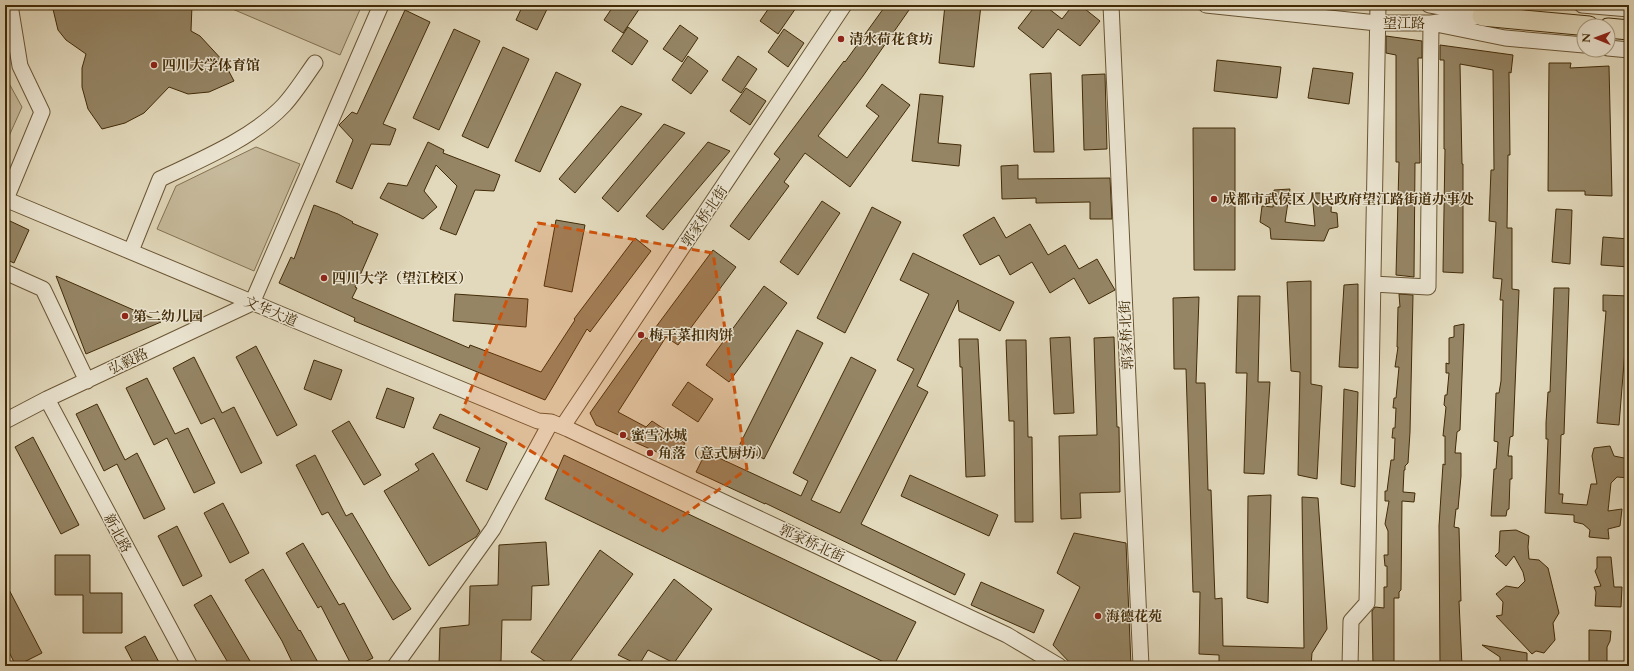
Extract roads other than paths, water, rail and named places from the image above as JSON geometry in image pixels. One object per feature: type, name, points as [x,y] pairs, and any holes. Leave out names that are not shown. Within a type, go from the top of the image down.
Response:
[{"type":"main road","name":"望江路","points":[[1482,16],[1576,25]]},
{"type":"main road","points":[[1616,29],[1629,30]]},
{"type":"street","points":[[6,199],[42,112],[20,66],[10,5]]},
{"type":"street","points":[[252,303],[381,5]]},
{"type":"street","name":"郭家桥北街","points":[[844,5],[550,423],[1007,635],[1059,666]]},
{"type":"street","name":"郭家桥北街","points":[[1111,5],[1141,666]]},
{"type":"street","name":"望江路","points":[[1206,5],[1378,23],[1431,23],[1482,16]]},
{"type":"street","points":[[1350,666],[1350,621],[1367,603],[1378,5]]},
{"type":"street","name":"望江路","points":[[1429,5],[1482,16]]},
{"type":"street","points":[[1582,5],[1629,9]]},
{"type":"street","points":[[1373,284],[1428,287],[1431,23],[1505,38],[1576,44]]},
{"type":"street","points":[[1616,49],[1629,50]]},
{"type":"street","points":[[131,251],[160,179],[221,149],[260,125],[284,105],[315,63]]},
{"type":"street","name":"文华大道","points":[[6,199],[252,303],[550,423]]},
{"type":"street","points":[[5,272],[43,289],[87,381]]},
{"type":"street","name":"弘毅路","points":[[5,421],[47,399],[252,303]]},
{"type":"street","name":"新北路","points":[[47,399],[190,666]]},
{"type":"street","points":[[395,666],[493,529],[550,423]]},
{"type":"place","name":"清水荷花食坊","points":[[841,39]]},
{"type":"place","name":"四川大学体育馆","points":[[154,65]]},
{"type":"place","name":"成都市武侯区人民政府望江路街道办事处","points":[[1214,199]]},
{"type":"place","name":"四川大学（望江校区）","points":[[324,278]]},
{"type":"place","name":"第二幼儿园","points":[[125,316]]},
{"type":"place","name":"梅干菜扣肉饼","points":[[641,335]]},
{"type":"place","name":"蜜雪冰城","points":[[623,435]]},
{"type":"place","name":"角落（意式厨坊）","points":[[650,453]]},
{"type":"place","name":"海德花苑","points":[[1098,616]]}]
